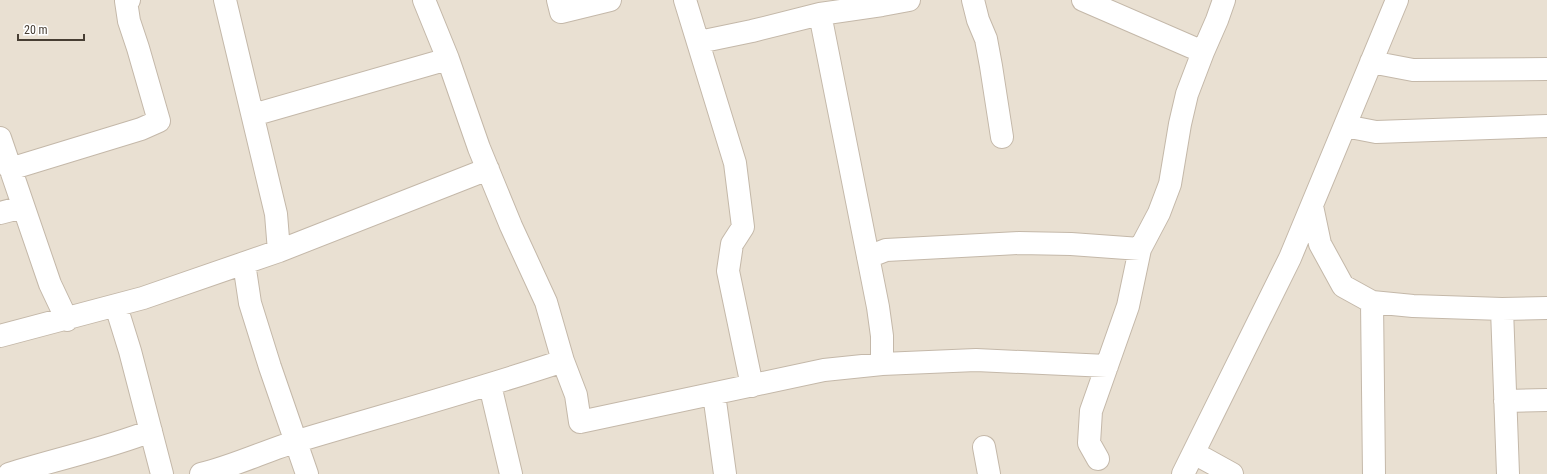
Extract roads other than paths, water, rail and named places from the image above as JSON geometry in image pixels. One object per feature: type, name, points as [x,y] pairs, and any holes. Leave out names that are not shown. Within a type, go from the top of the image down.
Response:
[{"type":"street","points":[[10,169],[141,129],[159,121],[129,21],[126,1],[129,0]]},
{"type":"street","points":[[225,0],[276,214],[279,251]]},
{"type":"street","points":[[424,0],[448,59],[479,148],[511,226],[546,302],[563,360],[576,395],[580,422],[824,370],[882,364],[976,360],[1107,366]]},
{"type":"street","points":[[558,0],[561,12],[610,0]]},
{"type":"street","points":[[685,0],[735,163],[743,227],[732,244],[728,271],[752,386]]},
{"type":"street","points":[[973,0],[978,20],[986,39],[1002,137]]},
{"type":"street","points":[[1083,0],[1203,52]]},
{"type":"street","points":[[1098,459],[1089,443],[1091,411],[1128,306],[1140,249],[1158,213],[1170,184],[1180,124],[1187,94],[1224,0]]},
{"type":"street","points":[[1183,474],[1290,258],[1397,0]]},
{"type":"street","points":[[699,42],[752,31],[807,11],[902,1]]},
{"type":"street","points":[[807,11],[868,256],[882,336],[882,364]]},
{"type":"street","points":[[253,116],[448,59]]},
{"type":"street","points":[[1371,62],[1413,70],[1547,69]]},
{"type":"street","points":[[1345,126],[1376,132],[1547,126]]},
{"type":"street","points":[[0,138],[50,284],[67,320]]},
{"type":"street","points":[[0,336],[67,320],[116,306],[244,264],[488,169]]},
{"type":"street","points":[[1312,206],[1320,244],[1343,286],[1372,302],[1413,306],[1502,309],[1547,308]]},
{"type":"street","points":[[0,213],[23,207]]},
{"type":"street","points":[[868,256],[886,250],[1019,243],[1071,244],[1140,249]]},
{"type":"street","points":[[244,264],[250,303],[270,367],[307,474]]},
{"type":"street","points":[[1372,302],[1374,474]]},
{"type":"street","points":[[116,306],[130,351],[162,474]]},
{"type":"street","points":[[1502,309],[1508,474]]},
{"type":"street","points":[[201,474],[222,469],[295,442],[490,385],[563,360]]},
{"type":"street","points":[[490,385],[511,474]]},
{"type":"street","points":[[714,394],[725,474]]},
{"type":"street","points":[[1505,401],[1547,400]]},
{"type":"street","points":[[9,474],[45,462],[127,440],[151,431]]},
{"type":"street","points":[[984,447],[989,474]]},
{"type":"street","points":[[1194,453],[1232,474]]}]
